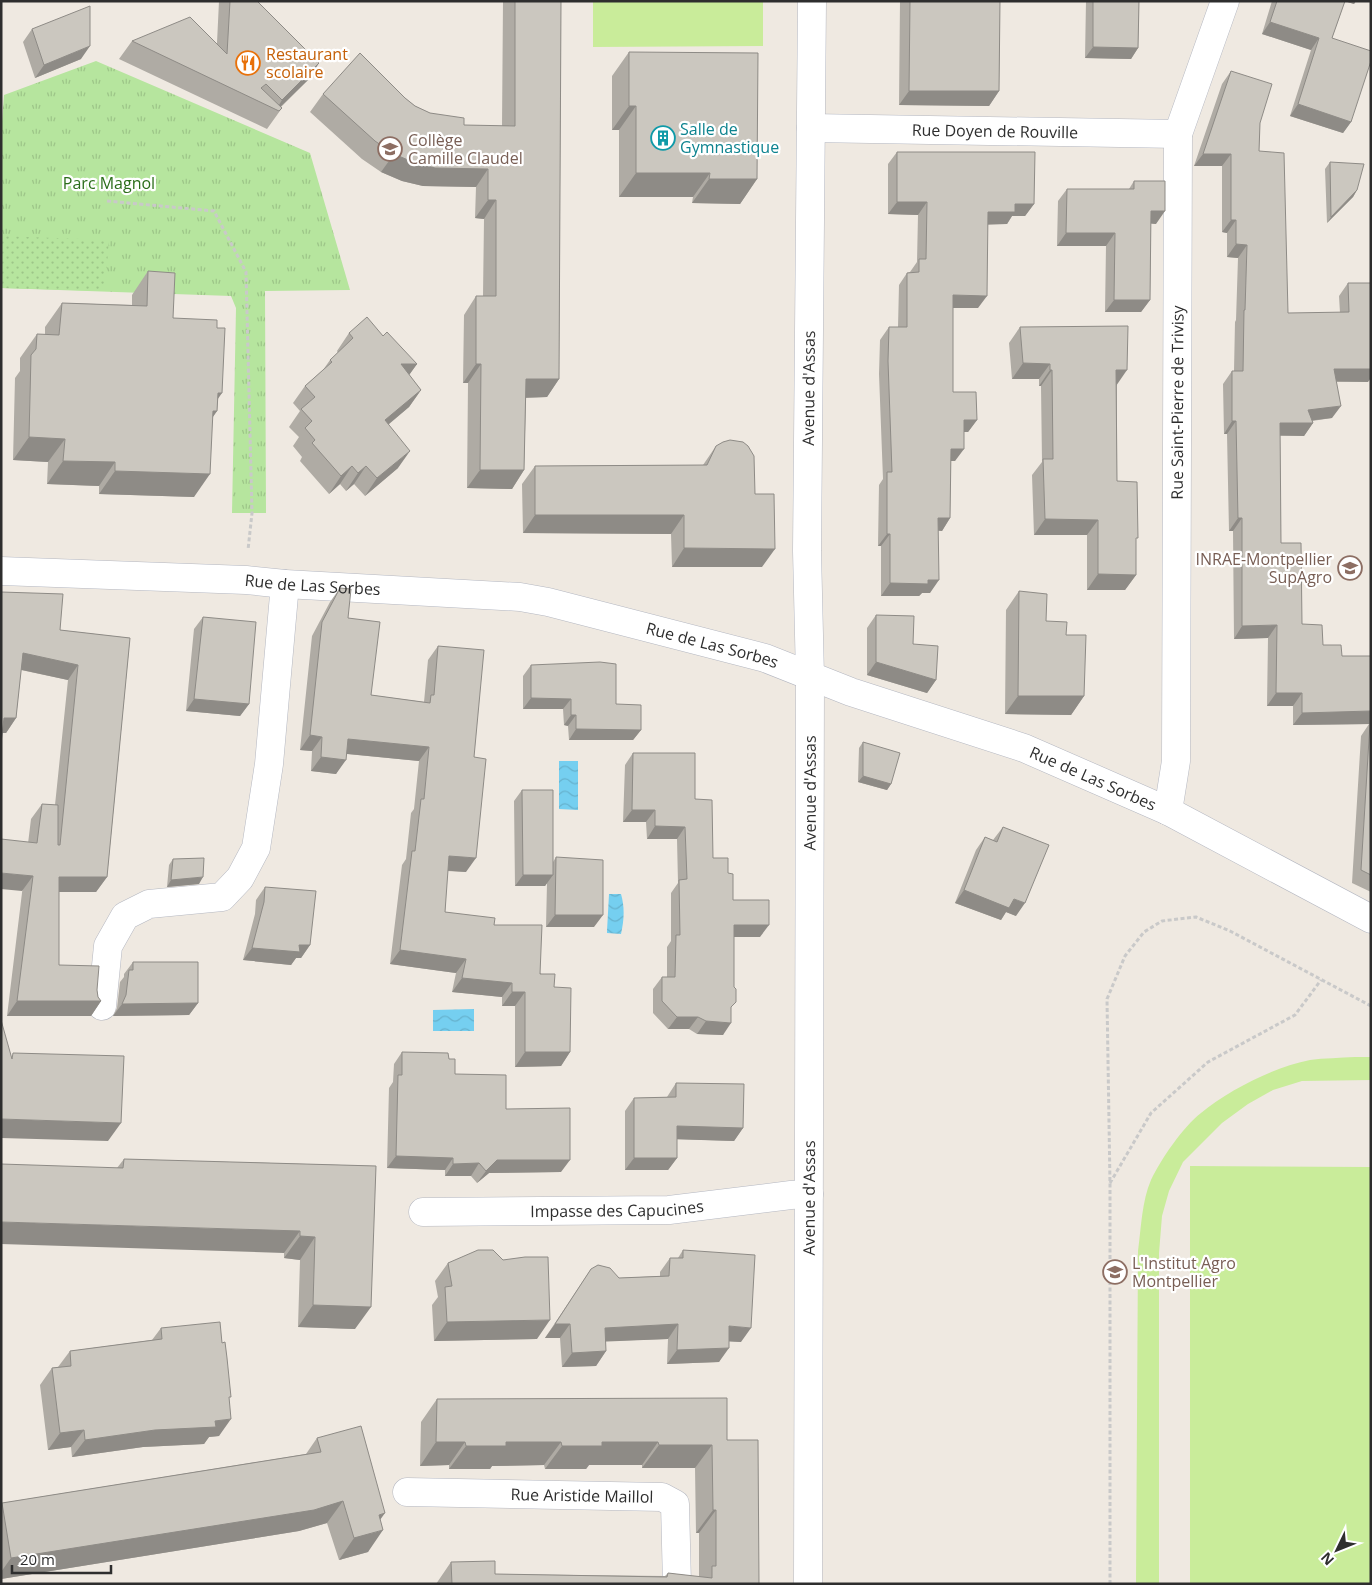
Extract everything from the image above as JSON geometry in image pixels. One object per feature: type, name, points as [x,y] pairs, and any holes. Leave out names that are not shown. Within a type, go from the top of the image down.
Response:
[{"type":"street","name":"Avenue d'Assas","points":[[808,1584],[810,677],[807,557],[812,1]]},
{"type":"street","name":"Rue Saint-Pierre de Trivisy","points":[[1168,811],[1176,761],[1178,134],[1225,1]]},
{"type":"street","name":"Rue Doyen de Rouville","points":[[811,128],[1178,134]]},
{"type":"street","name":"Rue de Las Sorbes","points":[[1,571],[246,580],[285,584],[520,597],[548,602],[765,658],[851,692],[1024,748],[1168,811],[1371,919]]},
{"type":"street","points":[[102,1006],[108,946],[125,916],[149,904],[222,897],[240,878],[256,848],[269,764],[285,584]]},
{"type":"street","name":"Impasse des Capucines","points":[[423,1212],[669,1210],[809,1194]]},
{"type":"street","name":"Rue Aristide Maillol","points":[[407,1492],[662,1497],[675,1504],[677,1584]]},
{"type":"path","points":[[107,201],[214,211],[246,272],[252,513],[246,580]]},
{"type":"path","points":[[1110,1584],[1110,1184],[1107,999],[1125,956],[1144,932],[1162,920],[1196,917],[1230,931],[1371,1006]]},
{"type":"path","points":[[1110,1184],[1151,1113],[1208,1062],[1295,1015],[1321,980]]},
{"type":"green space","points":[[593,1],[763,1],[763,46],[593,47]]},
{"type":"green space","name":"Parc Magnol","points":[[96,61],[310,153],[350,290],[265,291],[266,513],[232,513],[236,308],[231,296],[1,288],[1,135],[4,95]]},
{"type":"green space","points":[[1,236],[109,240],[105,291],[1,288]]},
{"type":"green space","points":[[1371,1057],[1371,1080],[1302,1081],[1273,1090],[1248,1104],[1222,1123],[1183,1162],[1169,1191],[1162,1216],[1159,1253],[1159,1584],[1136,1584],[1138,1251],[1144,1205],[1151,1180],[1166,1153],[1187,1126],[1212,1104],[1238,1088],[1296,1063],[1315,1059]]},
{"type":"green space","points":[[1190,1166],[1371,1167],[1371,1584],[1190,1584]]},
{"type":"water","points":[[559,761],[578,761],[578,810],[559,809]]},
{"type":"water","points":[[609,894],[621,894],[624,914],[621,934],[607,933]]},
{"type":"water","points":[[474,1009],[474,1031],[433,1031],[433,1010]]},
{"type":"building","points":[[230,1],[257,1],[319,63],[282,100],[266,84],[261,88],[282,108],[279,111],[132,41],[190,17],[227,54]]},
{"type":"building","points":[[515,1],[561,1],[559,379],[526,379],[524,470],[480,470],[481,364],[476,364],[476,296],[496,296],[496,200],[488,200],[488,169],[435,168],[415,163],[394,154],[375,141],[323,94],[360,53],[415,106],[430,113],[464,118],[464,125],[515,126]]},
{"type":"building","points":[[910,1],[1000,1],[999,91],[909,91]]},
{"type":"building","points":[[1093,1],[1139,1],[1138,48],[1093,47]]},
{"type":"building","points":[[1277,1],[1345,1],[1332,38],[1371,51],[1371,61],[1351,122],[1298,104],[1319,38],[1270,22]]},
{"type":"building","points":[[90,6],[90,46],[44,65],[32,29]]},
{"type":"building","name":"Salle de Gymnastique","points":[[629,52],[758,53],[757,179],[709,179],[710,173],[636,173],[636,106],[629,106]]},
{"type":"building","points":[[1231,71],[1272,84],[1260,123],[1259,151],[1284,153],[1288,313],[1349,312],[1348,283],[1371,283],[1371,369],[1334,369],[1341,406],[1308,410],[1313,423],[1280,423],[1281,543],[1301,543],[1302,624],[1322,625],[1323,645],[1341,645],[1342,656],[1371,656],[1371,711],[1302,713],[1302,693],[1276,693],[1277,625],[1242,626],[1242,518],[1238,518],[1236,421],[1232,421],[1232,371],[1243,371],[1247,245],[1236,244],[1236,220],[1231,220],[1231,154],[1203,154]]},
{"type":"building","points":[[897,152],[1035,152],[1034,204],[1015,204],[1015,212],[988,212],[987,296],[953,295],[953,392],[976,392],[977,420],[964,420],[964,449],[951,449],[950,518],[938,518],[939,580],[928,580],[928,584],[890,583],[890,534],[887,534],[887,472],[892,472],[888,361],[889,327],[907,327],[907,273],[919,272],[919,259],[926,259],[927,202],[897,202]]},
{"type":"building","points":[[1330,162],[1364,164],[1357,190],[1331,217]]},
{"type":"building","points":[[1134,181],[1165,181],[1165,211],[1151,211],[1150,300],[1114,300],[1115,233],[1066,233],[1067,189],[1134,189]]},
{"type":"building","points":[[148,271],[175,273],[173,318],[217,320],[217,328],[225,328],[222,393],[218,393],[217,411],[213,411],[210,474],[115,471],[115,462],[63,461],[65,439],[29,437],[31,355],[36,349],[37,334],[59,335],[62,303],[147,306]]},
{"type":"building","points":[[367,317],[383,336],[387,332],[417,364],[401,364],[421,390],[385,420],[410,451],[377,478],[366,466],[358,473],[352,466],[341,476],[312,443],[315,440],[305,428],[312,421],[301,409],[315,397],[305,386],[332,362],[330,360],[353,338],[349,333]]},
{"type":"building","points":[[1128,326],[1127,370],[1116,370],[1117,481],[1137,482],[1138,538],[1136,538],[1136,575],[1098,574],[1098,520],[1045,519],[1043,459],[1053,459],[1052,370],[1050,370],[1050,364],[1023,363],[1020,327]]},
{"type":"building","points":[[730,440],[743,442],[754,456],[755,494],[774,494],[775,549],[684,548],[684,515],[535,515],[535,466],[707,465],[716,446]]},
{"type":"building","points":[[340,588],[351,589],[348,618],[380,622],[371,695],[430,703],[431,695],[434,695],[438,646],[484,650],[474,757],[486,759],[476,858],[449,856],[445,912],[495,918],[494,925],[542,925],[540,974],[555,974],[554,987],[571,988],[570,1052],[525,1052],[525,992],[512,992],[512,983],[462,978],[466,959],[400,950],[412,851],[415,851],[421,799],[424,799],[429,747],[348,739],[346,760],[321,757],[322,737],[310,735],[322,622]]},
{"type":"building","points":[[1019,591],[1047,594],[1046,621],[1067,622],[1066,635],[1086,635],[1084,696],[1018,696]]},
{"type":"building","points":[[1,592],[63,594],[60,630],[130,638],[107,877],[59,877],[59,965],[99,966],[97,990],[101,1001],[17,1001],[33,876],[1,873],[1,839],[37,843],[42,804],[58,805],[58,845],[60,845],[78,665],[23,653],[16,718],[4,718],[1,743]]},
{"type":"building","points":[[876,615],[914,616],[913,644],[938,646],[936,680],[876,662]]},
{"type":"building","points":[[203,617],[256,622],[249,704],[194,699]]},
{"type":"building","points":[[600,662],[616,664],[616,704],[641,705],[641,730],[576,729],[576,715],[571,715],[571,699],[531,698],[531,665]]},
{"type":"building","points":[[1371,723],[1371,875],[1361,870]]},
{"type":"building","points":[[863,742],[900,753],[891,784],[863,776]]},
{"type":"building","points":[[633,753],[695,753],[695,799],[712,800],[713,858],[728,858],[728,873],[733,874],[733,900],[769,900],[769,925],[734,925],[734,987],[736,989],[736,1002],[731,1007],[731,1023],[706,1021],[698,1017],[677,1017],[662,1001],[662,977],[675,977],[676,935],[680,935],[679,880],[687,879],[685,827],[655,826],[655,810],[632,810]]},
{"type":"building","points":[[522,790],[553,790],[553,875],[523,875]]},
{"type":"building","points":[[1003,827],[1049,845],[1025,903],[1014,899],[1009,908],[964,890],[985,837],[997,842]]},
{"type":"building","points":[[556,857],[603,860],[603,915],[555,915]]},
{"type":"building","points":[[204,858],[203,877],[171,880],[173,859]]},
{"type":"building","points":[[265,887],[316,891],[310,945],[299,945],[300,952],[252,948],[264,902]]},
{"type":"building","points":[[133,962],[198,962],[198,1003],[122,1004],[126,995],[129,970],[133,970]]},
{"type":"building","points":[[1,1020],[12,1059],[13,1053],[124,1056],[121,1123],[1,1119]]},
{"type":"building","points":[[402,1052],[448,1053],[449,1059],[455,1059],[455,1074],[506,1075],[506,1109],[570,1108],[570,1160],[497,1160],[486,1171],[479,1163],[453,1164],[453,1158],[396,1156],[398,1075],[402,1075]]},
{"type":"building","points":[[676,1083],[744,1084],[743,1128],[677,1126],[677,1158],[634,1158],[634,1098],[676,1097]]},
{"type":"building","points":[[124,1159],[376,1166],[371,1307],[313,1305],[315,1237],[300,1236],[300,1231],[1,1222],[1,1164],[123,1168]]},
{"type":"building","points":[[478,1250],[493,1250],[503,1260],[525,1257],[548,1257],[550,1320],[447,1322],[445,1287],[452,1286],[448,1263]]},
{"type":"building","points":[[683,1250],[755,1255],[751,1328],[729,1326],[729,1348],[677,1350],[678,1324],[605,1328],[606,1351],[572,1353],[570,1324],[555,1324],[591,1269],[598,1265],[610,1268],[619,1278],[669,1276],[670,1258],[683,1258]]},
{"type":"building","points":[[220,1322],[222,1343],[225,1342],[227,1358],[231,1419],[215,1421],[216,1427],[155,1430],[85,1440],[84,1430],[60,1433],[52,1368],[71,1366],[70,1351],[162,1339],[161,1328]]},
{"type":"building","points":[[727,1398],[727,1440],[758,1440],[759,1584],[452,1584],[451,1562],[495,1561],[495,1574],[667,1577],[668,1573],[712,1578],[712,1566],[716,1566],[716,1510],[713,1510],[712,1445],[659,1445],[658,1442],[602,1442],[602,1446],[562,1446],[561,1442],[506,1442],[506,1446],[466,1446],[465,1442],[436,1442],[437,1399]]},
{"type":"building","points":[[361,1426],[385,1513],[379,1515],[383,1530],[354,1538],[343,1501],[314,1510],[11,1558],[2,1503],[321,1452],[317,1438]]},
{"type":"place","name":"Restaurant scolaire","points":[[248,63]]},
{"type":"place","name":"Salle de Gymnastique","points":[[663,138]]},
{"type":"place","name":"Collège Camille Claudel","points":[[390,149]]},
{"type":"place","name":"INRAE-Montpellier SupAgro","points":[[1350,568]]},
{"type":"place","name":"L'Institut Agro Montpellier","points":[[1115,1272]]}]
